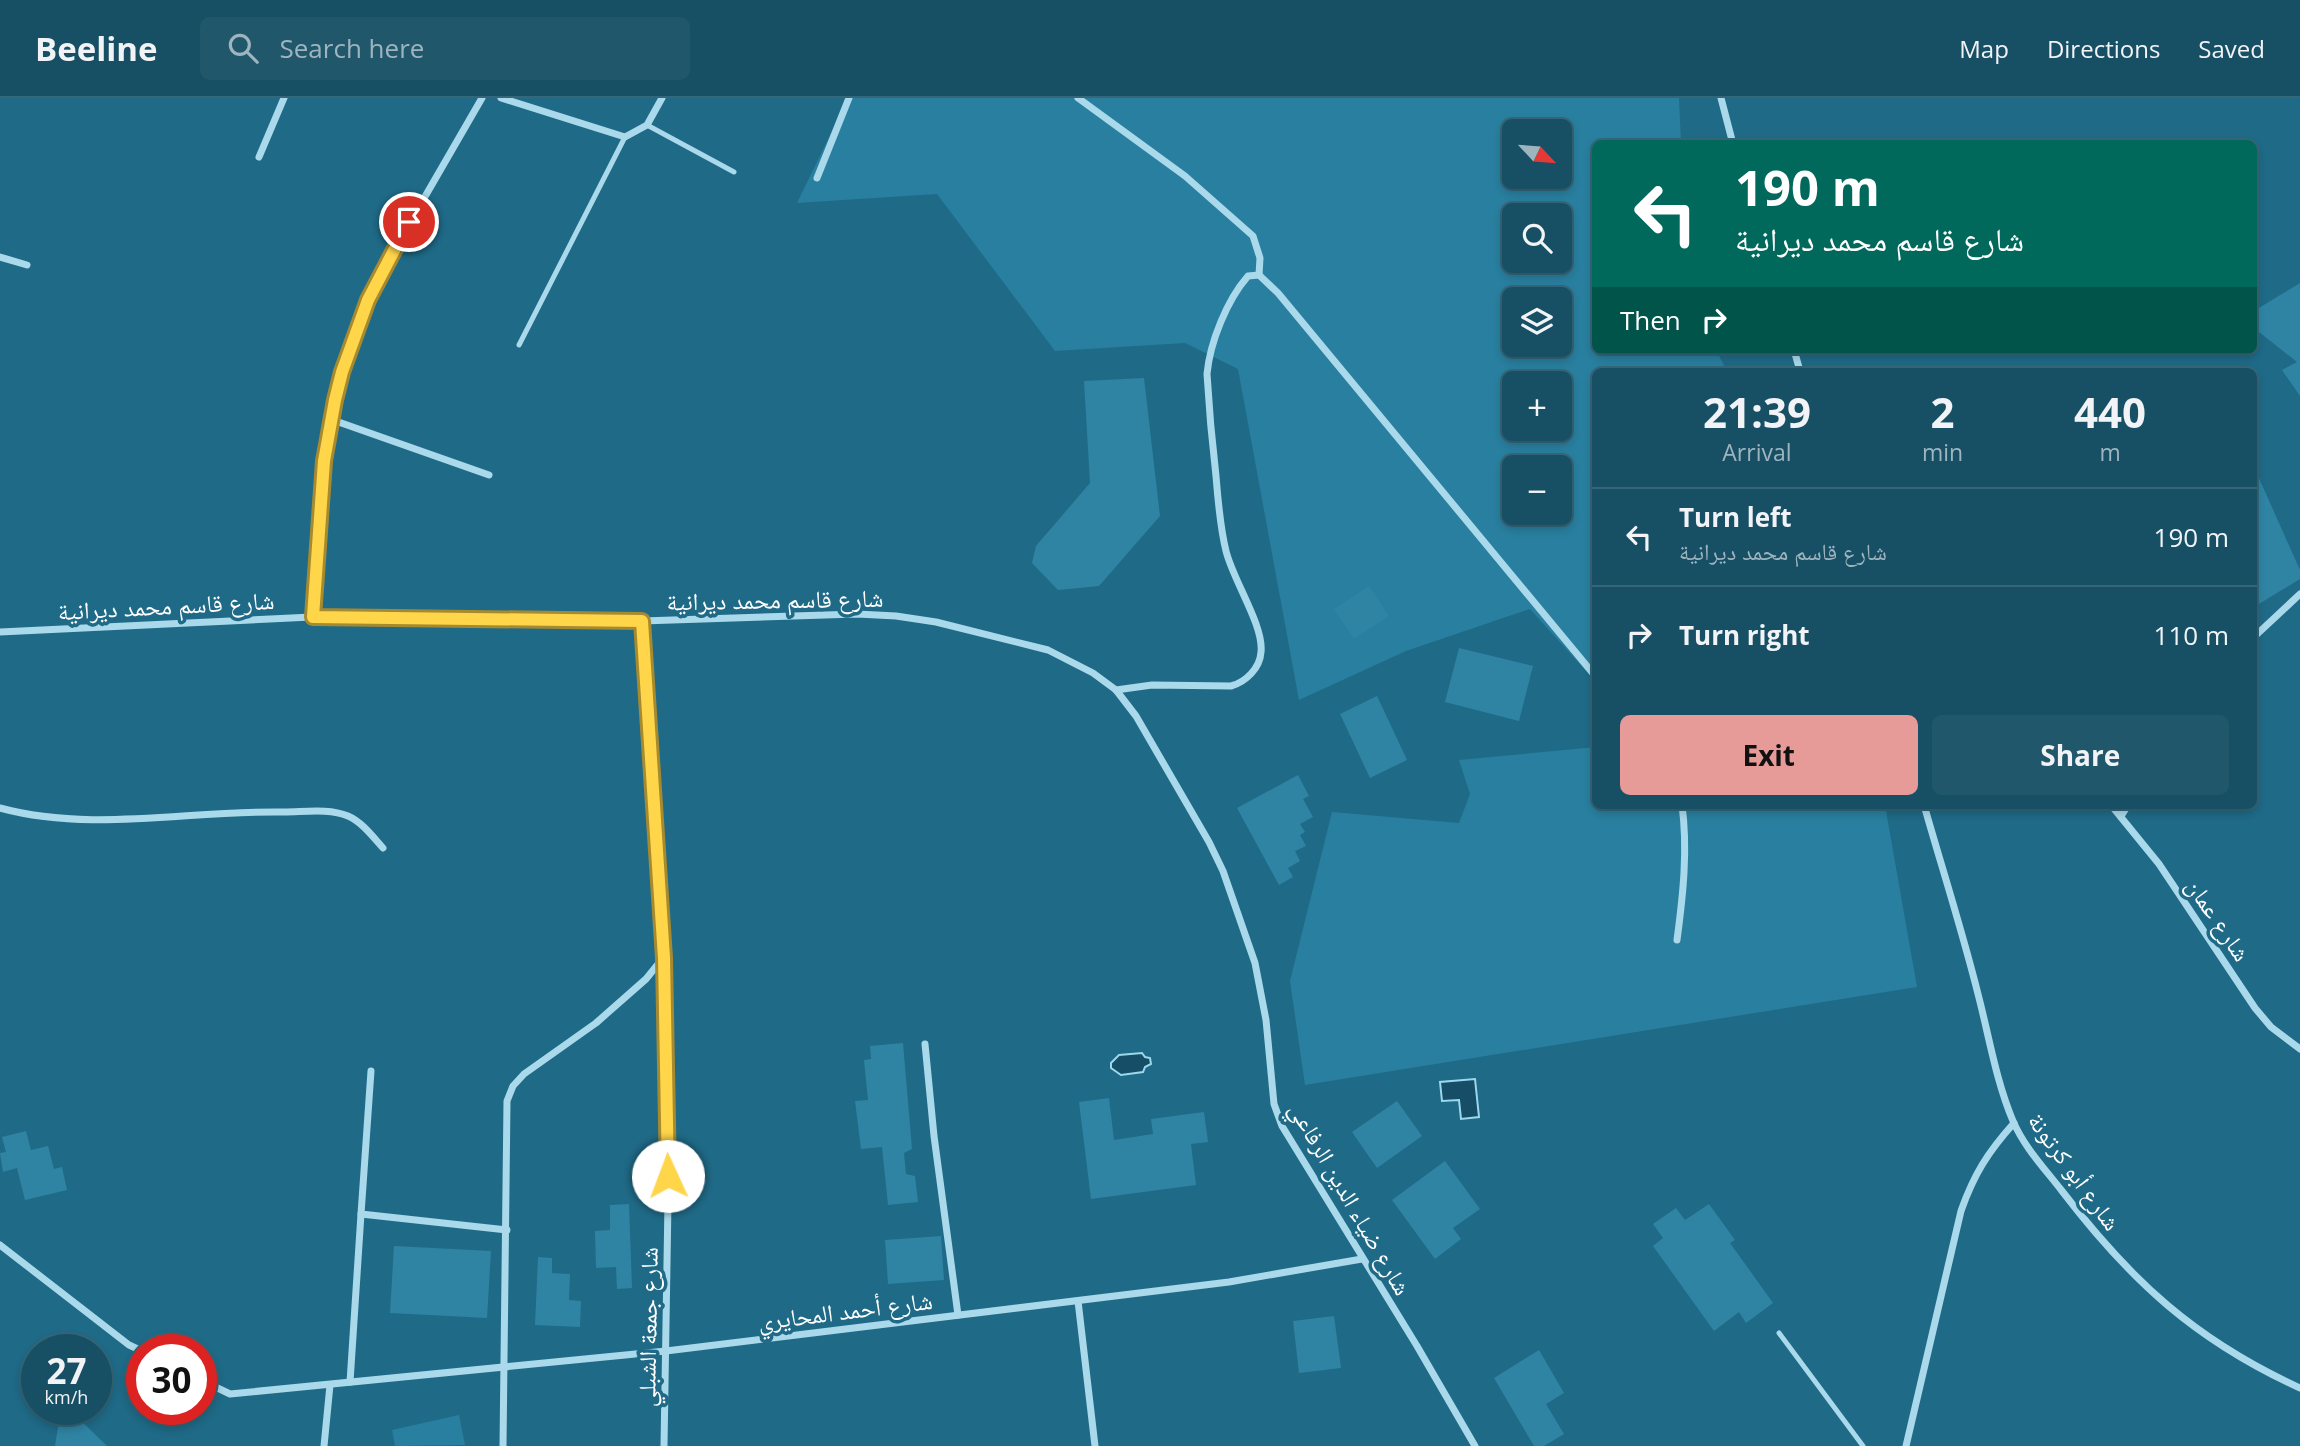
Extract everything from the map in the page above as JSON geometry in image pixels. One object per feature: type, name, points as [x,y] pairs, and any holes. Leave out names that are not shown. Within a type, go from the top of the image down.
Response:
[{"type":"street","points":[[259,157],[284,98]]},
{"type":"street","points":[[313,617],[324,461],[330,419],[342,372],[368,300],[400,238],[482,98]]},
{"type":"street","points":[[500,98],[625,137],[647,125],[662,98]]},
{"type":"street","points":[[817,178],[849,98]]},
{"type":"street","points":[[1077,98],[1185,176],[1253,236],[1261,258],[1259,275]]},
{"type":"street","points":[[1721,98],[1732,140]]},
{"type":"street","points":[[0,257],[27,265]]},
{"type":"street","points":[[1116,690],[1152,685],[1231,686],[1248,677],[1259,662],[1259,632],[1232,573],[1221,525],[1207,374],[1214,339],[1239,286],[1248,276],[1259,275],[1278,293],[1592,672]]},
{"type":"street","points":[[330,419],[489,475]]},
{"type":"street","points":[[2257,634],[2300,594]]},
{"type":"street","name":"شارع قاسم محمد ديرانية","points":[[0,632],[313,617],[642,621],[799,615],[896,616],[978,632],[1048,650],[1093,673],[1116,690]]},
{"type":"street","name":"شارع جمعة الشبلي","points":[[642,621],[664,958],[668,1202],[664,1446]]},
{"type":"street","name":"شارع ضياء الدين الرفاعي","points":[[1116,690],[1141,724],[1223,871],[1257,973],[1266,1020],[1274,1104],[1282,1126],[1475,1446]]},
{"type":"street","points":[[0,808],[80,820],[248,811],[337,813],[361,825],[383,848]]},
{"type":"street","points":[[1676,940],[1686,841],[1682,809]]},
{"type":"street","name":"شارع أبو كرتونة","points":[[1925,809],[1978,992],[2000,1083],[2014,1123],[2097,1236],[2143,1286],[2199,1332],[2238,1357],[2300,1388]]},
{"type":"street","name":"شارع عمان","points":[[2115,809],[2159,864],[2255,1008],[2271,1027],[2300,1049]]},
{"type":"street","points":[[2121,816],[2125,809]]},
{"type":"street","points":[[503,1446],[507,1101],[513,1086],[524,1073],[596,1023],[646,979],[664,958]]},
{"type":"street","points":[[926,1044],[939,1175],[958,1315]]},
{"type":"street","points":[[350,1382],[371,1071]]},
{"type":"street","points":[[1906,1446],[1961,1211],[1972,1180],[1983,1160],[2014,1123]]},
{"type":"street","points":[[361,1214],[507,1230]]},
{"type":"street","points":[[0,1245],[126,1342]]},
{"type":"street","name":"شارع أحمد المحايري","points":[[217,1388],[230,1394],[666,1351],[1230,1282],[1362,1259]]},
{"type":"street","points":[[1078,1301],[1095,1446]]},
{"type":"street","points":[[324,1446],[330,1385]]},
{"type":"lane","points":[[647,125],[734,172]]},
{"type":"lane","points":[[519,345],[625,137]]},
{"type":"lane","points":[[1779,1333],[1863,1446]]},
{"type":"shaded area","points":[[848,98],[1679,98],[1681,140],[1592,140],[1592,354],[1718,354],[1725,368],[1592,368],[1592,678],[1530,609],[1406,651],[1299,700],[1238,369],[1185,343],[1055,351],[937,194],[797,203]]},
{"type":"shaded area","points":[[1592,747],[1592,809],[1886,809],[1917,987],[1305,1085],[1290,981],[1332,812],[1459,823],[1470,794],[1459,760]]},
{"type":"shaded area","points":[[1142,1053],[1150,1058],[1151,1064],[1145,1067],[1143,1072],[1121,1075],[1111,1068],[1111,1063],[1119,1055]]},
{"type":"shaded area","points":[[1475,1079],[1479,1117],[1461,1119],[1459,1100],[1442,1101],[1440,1082]]},
{"type":"shaded area","points":[[459,1415],[465,1445],[395,1446],[392,1430]]},
{"type":"building","points":[[2300,283],[2300,396],[2282,370],[2297,362],[2257,330],[2257,309]]},
{"type":"building","points":[[1144,378],[1160,516],[1099,586],[1058,590],[1032,563],[1036,546],[1090,483],[1084,381]]},
{"type":"building","points":[[2257,474],[2300,570],[2300,579],[2257,605]]},
{"type":"building","points":[[1369,586],[1389,616],[1354,639],[1334,609]]},
{"type":"building","points":[[1459,648],[1533,666],[1519,721],[1445,702]]},
{"type":"building","points":[[1377,696],[1407,760],[1370,778],[1340,714]]},
{"type":"building","points":[[1298,775],[1309,796],[1303,799],[1313,817],[1300,824],[1305,832],[1300,835],[1306,846],[1295,851],[1300,861],[1288,868],[1293,877],[1279,885],[1237,808]]},
{"type":"building","points":[[903,1043],[912,1149],[904,1153],[906,1174],[915,1176],[918,1202],[888,1205],[882,1147],[861,1149],[855,1101],[868,1100],[864,1060],[871,1059],[870,1046]]},
{"type":"building","points":[[1109,1098],[1114,1140],[1153,1134],[1151,1119],[1204,1112],[1208,1142],[1191,1144],[1196,1185],[1091,1199],[1079,1102]]},
{"type":"building","points":[[1397,1101],[1422,1136],[1377,1168],[1352,1132]]},
{"type":"building","points":[[26,1131],[31,1150],[48,1146],[54,1169],[62,1167],[67,1190],[25,1200],[17,1168],[3,1172],[0,1153],[6,1152],[2,1137]]},
{"type":"building","points":[[1445,1161],[1480,1209],[1453,1228],[1461,1239],[1435,1259],[1392,1200]]},
{"type":"building","points":[[629,1204],[632,1288],[617,1289],[616,1267],[596,1268],[595,1231],[610,1230],[610,1205]]},
{"type":"building","points":[[1709,1204],[1735,1240],[1730,1243],[1773,1303],[1746,1323],[1739,1312],[1714,1331],[1653,1246],[1663,1238],[1653,1224],[1676,1208],[1685,1220]]},
{"type":"building","points":[[941,1236],[944,1280],[888,1284],[885,1240]]},
{"type":"building","points":[[394,1246],[491,1251],[487,1318],[390,1313]]},
{"type":"building","points":[[538,1257],[552,1258],[552,1273],[570,1274],[569,1300],[581,1301],[580,1327],[535,1325]]},
{"type":"building","points":[[1334,1316],[1341,1368],[1299,1373],[1293,1321]]},
{"type":"building","points":[[1539,1350],[1564,1393],[1546,1404],[1564,1434],[1544,1446],[1534,1446],[1494,1378]]},
{"type":"building","points":[[85,1425],[107,1446],[55,1446],[58,1427]]},
{"type":"route","points":[[409,222],[382,271],[355,332],[330,419],[324,461],[313,617],[642,621],[664,958],[668,1176]]}]
